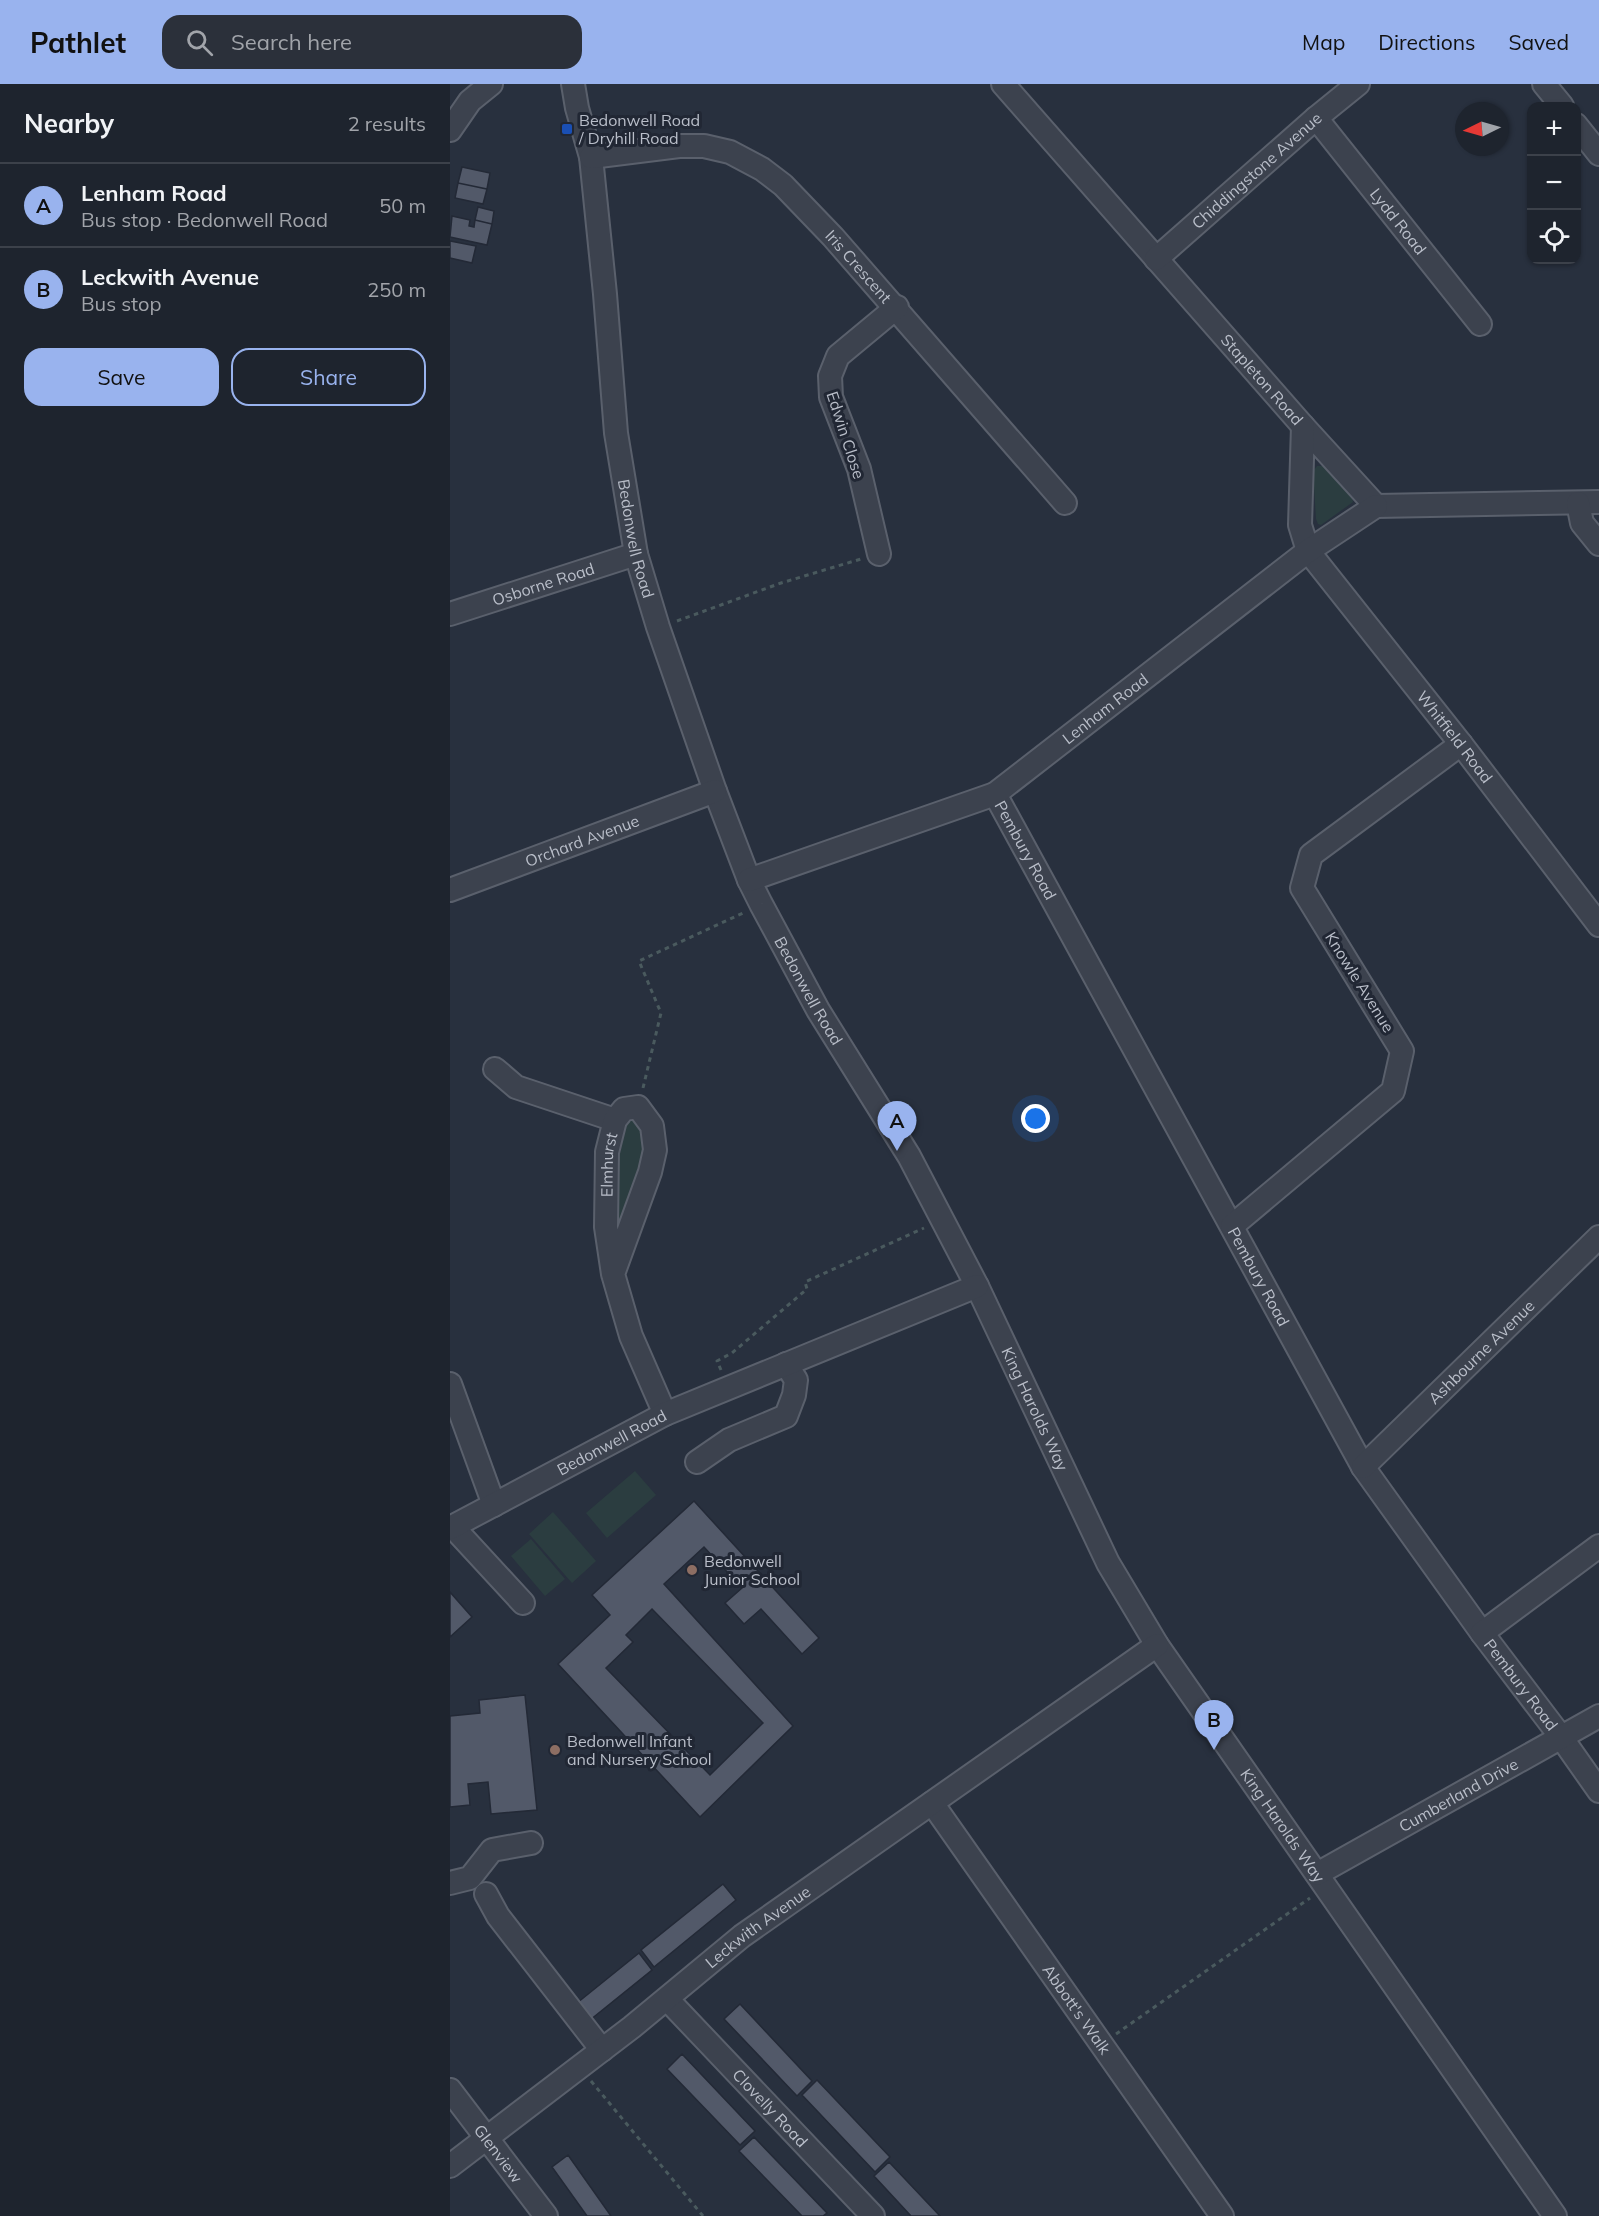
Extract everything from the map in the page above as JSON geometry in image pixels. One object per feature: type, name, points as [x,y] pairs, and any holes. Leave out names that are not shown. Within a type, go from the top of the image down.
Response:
[{"type":"street","points":[[450,130],[470,102],[491,84]]},
{"type":"street","name":"Bedonwell Road","points":[[565,84],[577,108]]},
{"type":"street","name":"Bedonwell Road","points":[[451,1528],[665,1414],[977,1286],[909,1156],[818,1010],[749,880],[715,791],[658,627],[636,554],[616,434],[591,157],[577,108],[573,84]]},
{"type":"street","name":"Stapleton Road","points":[[1003,84],[1376,506]]},
{"type":"street","name":"Chiddingstone Avenue","points":[[1156,259],[1316,118],[1358,84]]},
{"type":"street","points":[[1544,84],[1559,102]]},
{"type":"street","name":"Lydd Road","points":[[1316,118],[1480,324]]},
{"type":"street","points":[[1581,131],[1599,154]]},
{"type":"street","name":"Iris Crescent","points":[[591,157],[694,146],[730,152],[762,169],[783,185],[833,237],[1065,503]]},
{"type":"street","name":"Edwin Close","points":[[879,554],[859,469],[831,397],[830,376],[838,356],[897,308]]},
{"type":"street","points":[[1303,426],[1300,525],[1308,551]]},
{"type":"street","points":[[1376,506],[1588,503],[1582,523],[1599,544]]},
{"type":"street","name":"Lenham Road","points":[[749,880],[995,794],[1308,551],[1376,506]]},
{"type":"street","name":"Whitfield Road","points":[[1308,551],[1461,744],[1599,925]]},
{"type":"street","name":"Osborne Road","points":[[450,614],[636,554]]},
{"type":"street","name":"Knowle Avenue","points":[[1233,1226],[1393,1091],[1402,1051],[1302,888],[1311,855],[1461,744]]},
{"type":"street","name":"Orchard Avenue","points":[[450,890],[715,791]]},
{"type":"street","name":"Pembury Road","points":[[995,794],[1363,1467],[1599,1791]]},
{"type":"street","points":[[495,1070],[516,1087],[615,1120]]},
{"type":"street","name":"Elmhurst","points":[[613,1274],[650,1172],[655,1150],[651,1126],[638,1107],[624,1109],[615,1120],[607,1152],[606,1227],[613,1274],[632,1336],[665,1414]]},
{"type":"street","name":"Ashbourne Avenue","points":[[1363,1467],[1599,1237]]},
{"type":"street","name":"King Harolds Way","points":[[977,1286],[1108,1563],[1158,1645],[1555,2216]]},
{"type":"street","points":[[697,1462],[729,1440],[786,1416],[794,1395],[796,1380],[786,1364]]},
{"type":"street","points":[[450,1384],[494,1505]]},
{"type":"street","points":[[451,1528],[524,1602]]},
{"type":"street","points":[[1482,1633],[1599,1546]]},
{"type":"street","name":"Leckwith Avenue","points":[[450,2166],[667,1999],[721,1952],[1158,1645]]},
{"type":"street","name":"Cumberland Drive","points":[[1322,1881],[1599,1716]]},
{"type":"street","name":"Abbott's Walk","points":[[932,1803],[1222,2216]]},
{"type":"street","points":[[450,1883],[471,1878],[492,1850],[531,1843]]},
{"type":"street","points":[[486,1894],[498,1916],[602,2050]]},
{"type":"street","name":"Clovelly Road","points":[[667,1999],[873,2216]]},
{"type":"street","name":"Glenview","points":[[450,2090],[546,2216]]},
{"type":"path","points":[[658,627],[781,583],[879,554]]},
{"type":"path","points":[[638,1107],[661,1013],[639,962],[761,904]]},
{"type":"path","points":[[729,1388],[717,1361],[732,1353],[807,1289],[804,1282],[942,1219]]},
{"type":"path","points":[[1101,2043],[1322,1881]]},
{"type":"path","points":[[579,2067],[703,2216]]},
{"type":"shaded area","points":[[1317,466],[1324,466],[1352,497],[1353,502],[1321,525],[1316,519],[1313,471]]},
{"type":"shaded area","points":[[628,1120],[639,1121],[648,1145],[618,1241],[617,1172],[624,1126]]},
{"type":"shaded area","points":[[635,1471],[656,1495],[607,1538],[586,1513]]},
{"type":"shaded area","points":[[553,1512],[596,1561],[572,1583],[529,1534]]},
{"type":"shaded area","points":[[531,1539],[565,1579],[545,1596],[511,1556]]},
{"type":"building","points":[[462,167],[490,173],[487,189],[458,183]]},
{"type":"building","points":[[458,183],[487,189],[483,204],[455,198]]},
{"type":"building","points":[[478,207],[494,211],[492,224],[475,220]]},
{"type":"building","points":[[452,216],[470,220],[469,226],[474,227],[475,220],[492,224],[487,245],[450,237]]},
{"type":"building","points":[[450,241],[476,246],[472,263],[450,258]]},
{"type":"building","points":[[694,1501],[819,1638],[802,1654],[761,1609],[744,1624],[725,1603],[742,1588],[704,1547],[664,1584],[793,1726],[700,1817],[558,1664],[610,1615],[592,1595]],"holes":[[[652,1609],[763,1723],[710,1775],[606,1668],[633,1642],[626,1635]]]},
{"type":"building","points":[[450,1592],[472,1617],[450,1637]]},
{"type":"building","points":[[525,1695],[537,1810],[491,1814],[488,1782],[468,1784],[470,1805],[450,1807],[450,1716],[480,1713],[479,1700]]},
{"type":"building","points":[[723,1884],[736,1900],[654,1967],[641,1950]]},
{"type":"building","points":[[639,1953],[652,1970],[590,2020],[577,2003]]},
{"type":"building","points":[[740,2004],[812,2081],[797,2096],[724,2019]]},
{"type":"building","points":[[682,2054],[755,2131],[740,2145],[667,2069]]},
{"type":"building","points":[[817,2080],[890,2157],[875,2172],[802,2095]]},
{"type":"building","points":[[754,2137],[827,2213],[823,2216],[802,2216],[739,2151]]},
{"type":"building","points":[[568,2155],[611,2216],[587,2216],[552,2167]]},
{"type":"building","points":[[889,2162],[940,2216],[911,2216],[874,2176]]},
{"type":"place","name":"Bedonwell Road / Dryhill Road","points":[[567,129]]},
{"type":"place","name":"Lenham Road","points":[[897,1151]]},
{"type":"place","name":"Bedonwell Junior School","points":[[692,1570]]},
{"type":"place","name":"Bedonwell Infant and Nursery School","points":[[555,1750]]},
{"type":"place","name":"Leckwith Avenue","points":[[1214,1750]]}]
